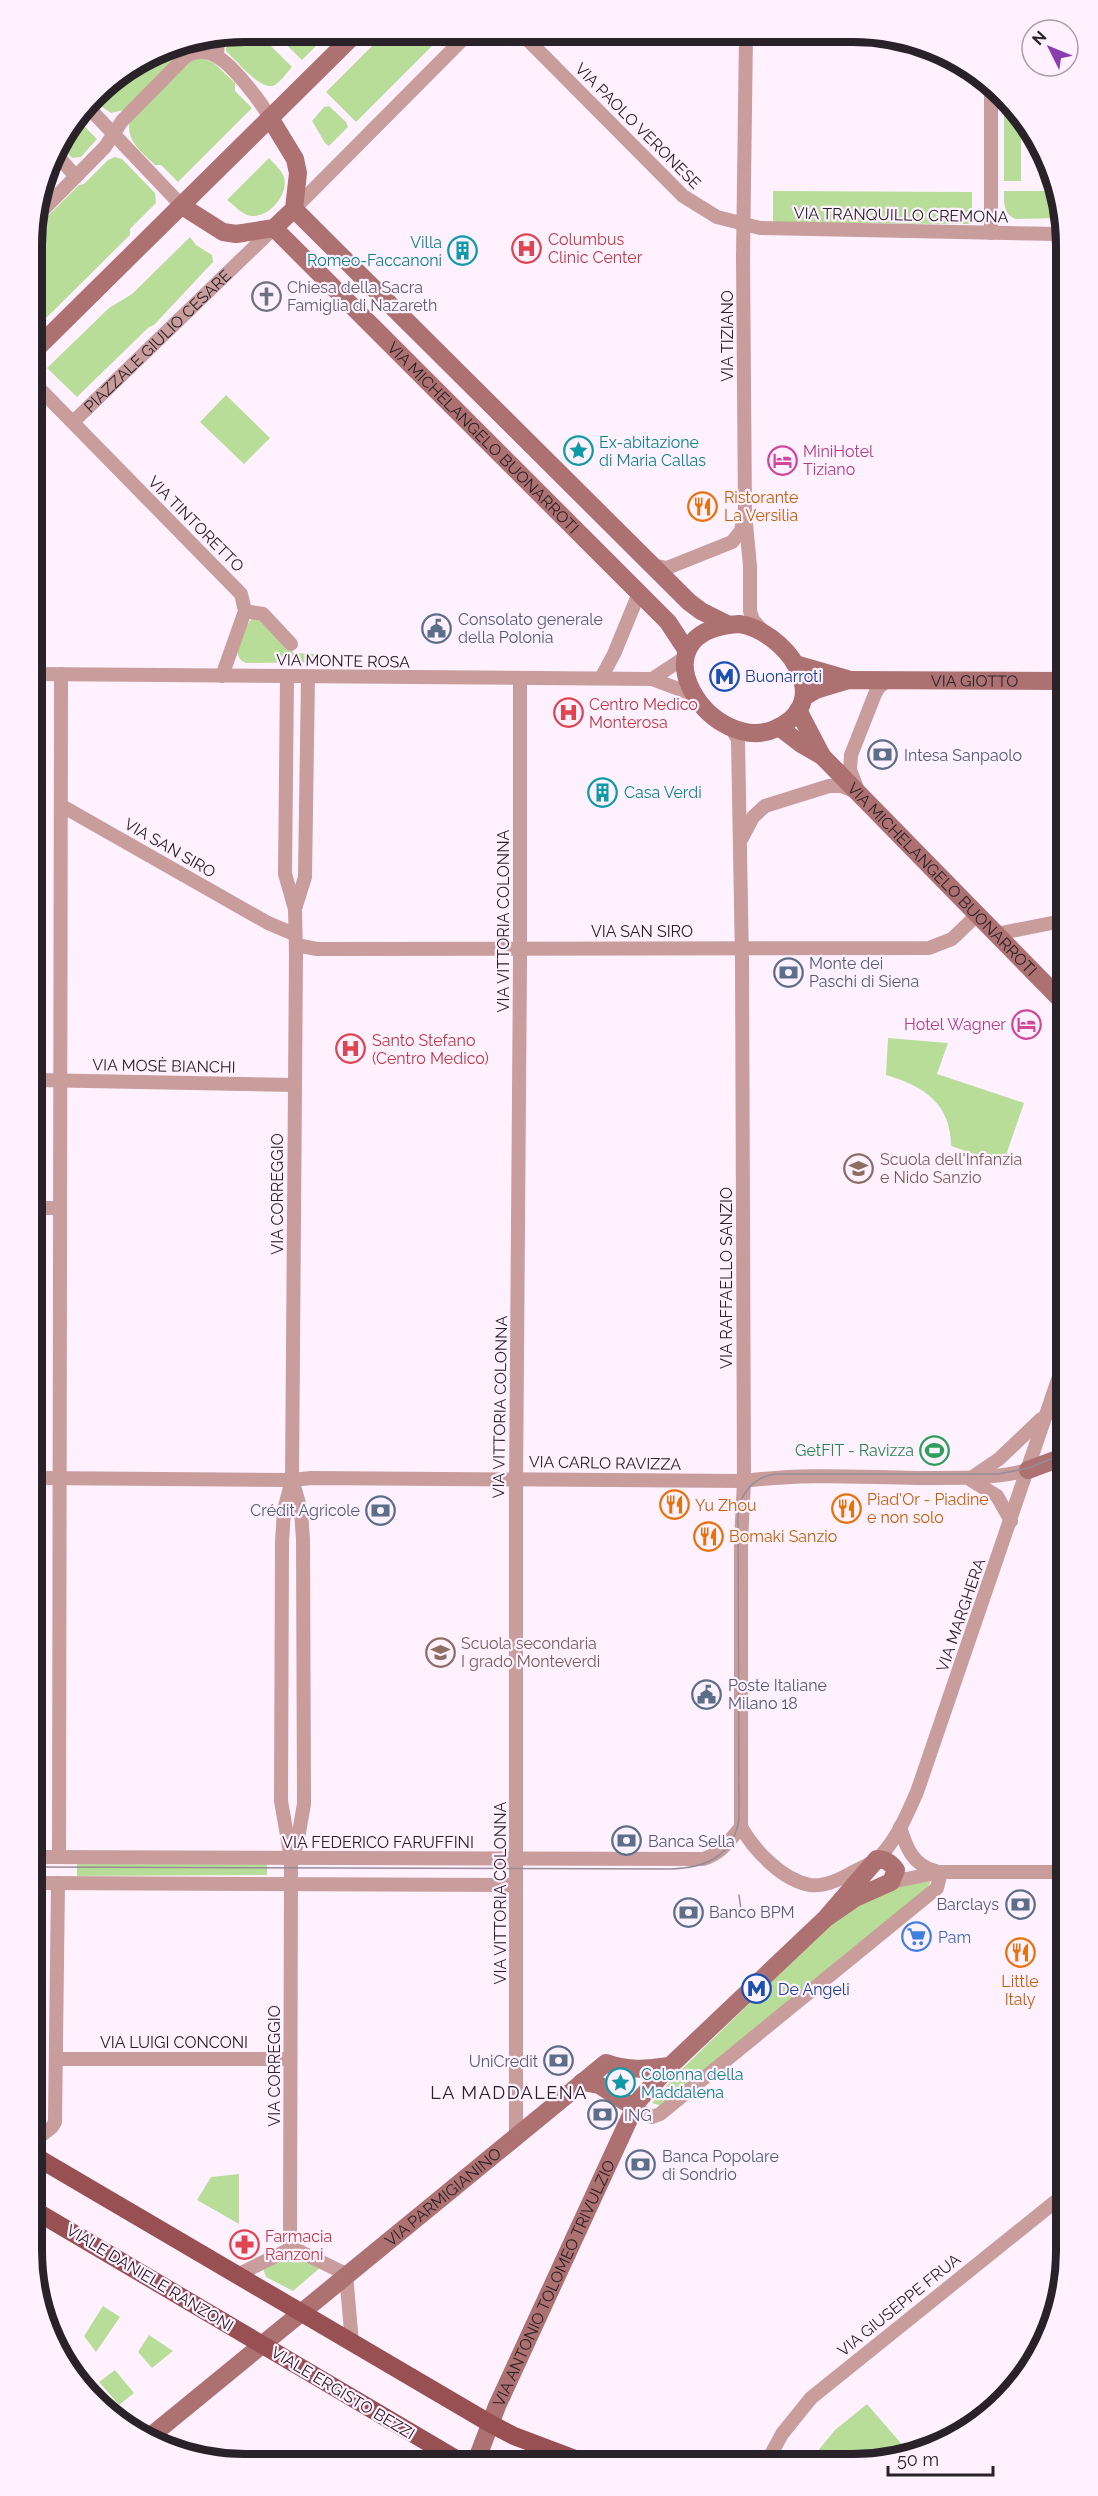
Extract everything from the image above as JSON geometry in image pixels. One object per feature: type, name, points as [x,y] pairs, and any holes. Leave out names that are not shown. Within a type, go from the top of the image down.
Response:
[{"type":"main road","points":[[42,343],[347,42]]},
{"type":"main road","points":[[270,118],[295,159],[298,173],[294,209]]},
{"type":"main road","points":[[182,206],[223,232],[236,234],[274,228]]},
{"type":"main road","name":"PIAZZALE GIULIO CESARE","points":[[274,228],[294,209]]},
{"type":"main road","name":"VIA MICHELANGELO BUONARROTI","points":[[294,209],[694,606],[729,625]]},
{"type":"main road","name":"VIA MICHELANGELO BUONARROTI","points":[[274,228],[669,622],[685,655]]},
{"type":"main road","points":[[801,704],[803,677],[795,664],[764,632],[750,626],[729,625],[706,633],[685,655],[684,672],[692,694],[717,719],[732,729],[749,733],[779,728],[801,704],[822,687],[849,680]]},
{"type":"main road","points":[[795,664],[849,680]]},
{"type":"main road","name":"VIA GIOTTO","points":[[849,680],[1056,681]]},
{"type":"main road","name":"VIA MICHELANGELO BUONARROTI","points":[[801,704],[822,756]]},
{"type":"main road","name":"VIA MICHELANGELO BUONARROTI","points":[[779,728],[822,756],[1056,995]]},
{"type":"main road","points":[[1028,1470],[1056,1459]]},
{"type":"main road","points":[[877,1859],[884,1859],[891,1863],[896,1870],[891,1882],[855,1898],[826,1918],[877,1859]]},
{"type":"main road","name":"VIA ANTONIO TOLOMEO TRIVULZIO","points":[[479,2454],[641,2097],[670,2066],[826,1918]]},
{"type":"main road","name":"VIA PARMIGIANINO","points":[[155,2433],[606,2062],[619,2068],[635,2070],[670,2066]]},
{"type":"main road","points":[[582,2082],[599,2085],[635,2108]]},
{"type":"main road","points":[[42,2160],[491,2424],[514,2436],[562,2454]]},
{"type":"main road","name":"VIALE DANIELE RANZONI","points":[[42,2214],[261,2344]]},
{"type":"main road","name":"VIALE ERGISTO BEZZI","points":[[261,2344],[448,2454]]},
{"type":"street","name":"PIAZZALE GIULIO CESARE","points":[[294,209],[461,42]]},
{"type":"street","name":"VIA PAOLO VERONESE","points":[[530,42],[683,196],[717,217],[743,225]]},
{"type":"street","name":"VIA TIZIANO","points":[[746,42],[743,225],[745,513],[750,566],[750,611],[753,620],[764,632]]},
{"type":"street","points":[[217,56],[218,44]]},
{"type":"street","points":[[191,50],[217,56],[259,99],[270,118]]},
{"type":"street","points":[[46,207],[105,147],[122,121],[186,51]]},
{"type":"street","points":[[991,96],[991,233]]},
{"type":"street","points":[[92,111],[182,206]]},
{"type":"street","points":[[61,159],[76,177]]},
{"type":"street","name":"VIA TRANQUILLO CREMONA","points":[[743,225],[760,228],[1055,234]]},
{"type":"street","name":"PIAZZALE GIULIO CESARE","points":[[42,396],[73,422],[274,228]]},
{"type":"street","name":"VIA TINTORETTO","points":[[73,422],[237,589],[241,594],[245,611]]},
{"type":"street","points":[[656,569],[667,568],[732,542],[741,531],[745,513]]},
{"type":"street","points":[[601,678],[614,654],[639,593]]},
{"type":"street","points":[[222,676],[245,611],[263,614],[291,644]]},
{"type":"street","points":[[652,679],[685,655]]},
{"type":"street","name":"VIA MONTE ROSA","points":[[42,674],[652,679],[692,694]]},
{"type":"street","points":[[59,1857],[61,674]]},
{"type":"street","name":"VIA CORREGGIO","points":[[287,677],[285,874],[295,909],[292,1480],[285,1510],[282,1542],[280,1801],[291,1858],[290,2249]]},
{"type":"street","name":"VIA CORREGGIO","points":[[295,909],[305,877],[308,677]]},
{"type":"street","name":"VIA VITTORIA COLONNA","points":[[516,2135],[516,1478],[520,679]]},
{"type":"street","points":[[859,793],[850,770],[851,755],[875,694],[879,687],[889,680]]},
{"type":"street","name":"VIA RAFFAELLO SANZIO","points":[[732,729],[738,740],[741,948],[744,1481],[741,1542],[741,1827]]},
{"type":"street","points":[[285,756],[288,752],[298,750],[307,757]]},
{"type":"street","points":[[740,846],[747,826],[765,806],[829,786],[841,786],[859,793]]},
{"type":"street","name":"VIA SAN SIRO","points":[[62,806],[295,940],[316,949],[929,948],[951,939],[977,915]]},
{"type":"street","points":[[285,874],[291,878],[305,877]]},
{"type":"street","points":[[996,934],[1056,922]]},
{"type":"street","name":"VIA MOSÈ BIANCHI","points":[[42,1080],[294,1085]]},
{"type":"street","points":[[42,1208],[60,1208]]},
{"type":"street","name":"VIA MARGHERA","points":[[877,1859],[900,1827],[917,1792],[1056,1386]]},
{"type":"street","name":"VIA MARGHERA","points":[[966,1478],[978,1475],[999,1459],[1034,1428],[1047,1412]]},
{"type":"street","name":"VIA CARLO RAVIZZA","points":[[42,1478],[292,1480],[311,1478],[516,1478],[744,1481],[780,1478],[999,1477],[1028,1470]]},
{"type":"street","points":[[966,1478],[982,1484],[997,1496],[1011,1521]]},
{"type":"street","name":"VIA CORREGGIO","points":[[291,1858],[297,1844],[304,1804],[303,1540],[301,1510],[292,1480]]},
{"type":"street","points":[[282,1542],[290,1536],[303,1540]]},
{"type":"street","points":[[280,1801],[292,1809],[304,1804]]},
{"type":"street","points":[[741,1827],[752,1844],[772,1863],[794,1879],[811,1885],[833,1881],[877,1859]]},
{"type":"street","name":"VIA FEDERICO FARUFFINI","points":[[42,1857],[703,1859],[714,1856],[723,1849],[741,1827]]},
{"type":"street","points":[[900,1827],[912,1856],[927,1869],[941,1872]]},
{"type":"street","points":[[635,2108],[652,2117],[660,2114],[937,1888],[941,1872]]},
{"type":"street","points":[[891,1882],[941,1872],[1056,1872]]},
{"type":"street","points":[[42,1883],[516,1885]]},
{"type":"street","points":[[42,2135],[55,2122],[58,1883]]},
{"type":"street","name":"VIA LUIGI CONCONI","points":[[57,2059],[290,2059]]},
{"type":"street","name":"VIA GIUSEPPE FRUA","points":[[771,2454],[782,2434],[811,2398],[1056,2201]]},
{"type":"street","points":[[237,2275],[290,2249],[297,2250],[346,2274],[352,2343]]},
{"type":"green space","points":[[267,42],[292,67],[282,79],[270,86],[256,80],[226,51],[226,43]]},
{"type":"green space","points":[[283,42],[320,42],[302,60]]},
{"type":"green space","points":[[376,42],[436,42],[356,122],[326,92]]},
{"type":"green space","points":[[183,52],[124,110],[111,113],[98,104],[121,84],[155,63]]},
{"type":"green space","points":[[202,58],[214,63],[235,83],[235,91],[252,108],[178,182],[161,165],[155,165],[136,146],[130,134],[130,120],[187,62]]},
{"type":"green space","points":[[329,106],[346,122],[348,127],[329,146],[312,121],[324,107]]},
{"type":"green space","points":[[1004,109],[1021,131],[1021,181],[1004,181]]},
{"type":"green space","points":[[82,124],[97,139],[81,157],[72,158],[65,150]]},
{"type":"green space","points":[[115,157],[122,159],[155,193],[156,203],[130,229],[130,235],[42,322],[44,220],[108,160]]},
{"type":"green space","points":[[269,158],[284,177],[285,184],[281,198],[271,209],[258,216],[241,212],[227,200]]},
{"type":"green space","points":[[773,191],[972,192],[972,224],[773,223]]},
{"type":"green space","points":[[1004,191],[1049,191],[1054,218],[1016,219],[1006,211]]},
{"type":"green space","points":[[190,237],[196,245],[212,255],[213,262],[154,325],[149,327],[77,397],[47,368],[109,308],[132,294]]},
{"type":"green space","points":[[226,395],[270,438],[244,464],[200,422]]},
{"type":"green space","points":[[252,618],[259,618],[294,653],[316,654],[320,662],[246,663],[241,660],[238,655],[239,642]]},
{"type":"green space","points":[[888,1038],[948,1043],[937,1074],[1024,1103],[1003,1164],[951,1146],[946,1119],[933,1099],[912,1085],[886,1075]]},
{"type":"green space","points":[[77,1863],[267,1864],[267,1875],[77,1876]]},
{"type":"green space","points":[[931,1881],[924,1893],[662,2106],[652,2103],[674,2077],[835,1920],[887,1889]]},
{"type":"green space","points":[[239,2174],[239,2224],[197,2200],[211,2177]]},
{"type":"green space","points":[[289,2254],[321,2267],[293,2291],[266,2277],[262,2266]]},
{"type":"green space","points":[[103,2306],[120,2317],[96,2352],[84,2336]]},
{"type":"green space","points":[[149,2335],[173,2351],[152,2368],[138,2352]]},
{"type":"green space","points":[[115,2370],[134,2393],[119,2405],[99,2382]]},
{"type":"green space","points":[[867,2404],[904,2447],[880,2452],[815,2454],[835,2430]]},
{"type":"tram line","points":[[42,1867],[670,1869],[705,1863],[723,1852],[730,1843],[739,1820],[738,1514],[739,1506],[749,1487],[775,1474],[998,1474],[1029,1468],[1056,1457]]},
{"type":"tram line","points":[[739,1895],[741,1910]]},
{"type":"place","name":"Columbus Clinic Center","points":[[527,248]]},
{"type":"place","name":"Villa Romeo-Faccanoni","points":[[463,251]]},
{"type":"place","name":"Chiesa della Sacra Famiglia di Nazareth","points":[[266,296]]},
{"type":"place","name":"Ex-abitazione di Maria Callas","points":[[578,451]]},
{"type":"place","name":"MiniHotel Tiziano","points":[[782,460]]},
{"type":"place","name":"Ristorante La Versilia","points":[[703,506]]},
{"type":"place","name":"Consolato generale della Polonia","points":[[437,628]]},
{"type":"place","name":"Buonarroti","points":[[724,676]]},
{"type":"place","name":"Centro Medico Monterosa","points":[[568,713]]},
{"type":"place","name":"Intesa Sanpaolo","points":[[883,755]]},
{"type":"place","name":"Casa Verdi","points":[[603,792]]},
{"type":"place","name":"Monte dei Paschi di Siena","points":[[788,972]]},
{"type":"place","name":"Hotel Wagner","points":[[1027,1024]]},
{"type":"place","name":"Santo Stefano (Centro Medico)","points":[[351,1049]]},
{"type":"place","name":"Scuola dell'Infanzia e Nido Sanzio","points":[[859,1168]]},
{"type":"place","name":"GetFIT - Ravizza","points":[[935,1450]]},
{"type":"place","name":"Yu Zhou","points":[[674,1505]]},
{"type":"place","name":"Piad'Or - Piadine e non solo","points":[[846,1508]]},
{"type":"place","name":"Crédit Agricole","points":[[381,1510]]},
{"type":"place","name":"Bomaki Sanzio","points":[[708,1536]]},
{"type":"place","name":"Scuola secondaria I grado Monteverdi","points":[[440,1652]]},
{"type":"place","name":"Poste Italiane Milano 18","points":[[707,1694]]},
{"type":"place","name":"Banca Sella","points":[[627,1841]]},
{"type":"place","name":"Barclays","points":[[1020,1904]]},
{"type":"place","name":"Banco BPM","points":[[688,1912]]},
{"type":"place","name":"Pam","points":[[917,1937]]},
{"type":"place","name":"Little Italy","points":[[1020,1953]]},
{"type":"place","name":"De Angeli","points":[[757,1989]]},
{"type":"place","name":"UniCredit","points":[[559,2061]]},
{"type":"place","name":"Colonna della Maddalena","points":[[620,2083]]},
{"type":"place","name":"ING","points":[[603,2115]]},
{"type":"place","name":"Banca Popolare di Sondrio","points":[[641,2165]]},
{"type":"place","name":"Farmacia Ranzoni","points":[[244,2245]]},
{"type":"district","name":"LA MADDALENA","points":[[509,2092]]}]
